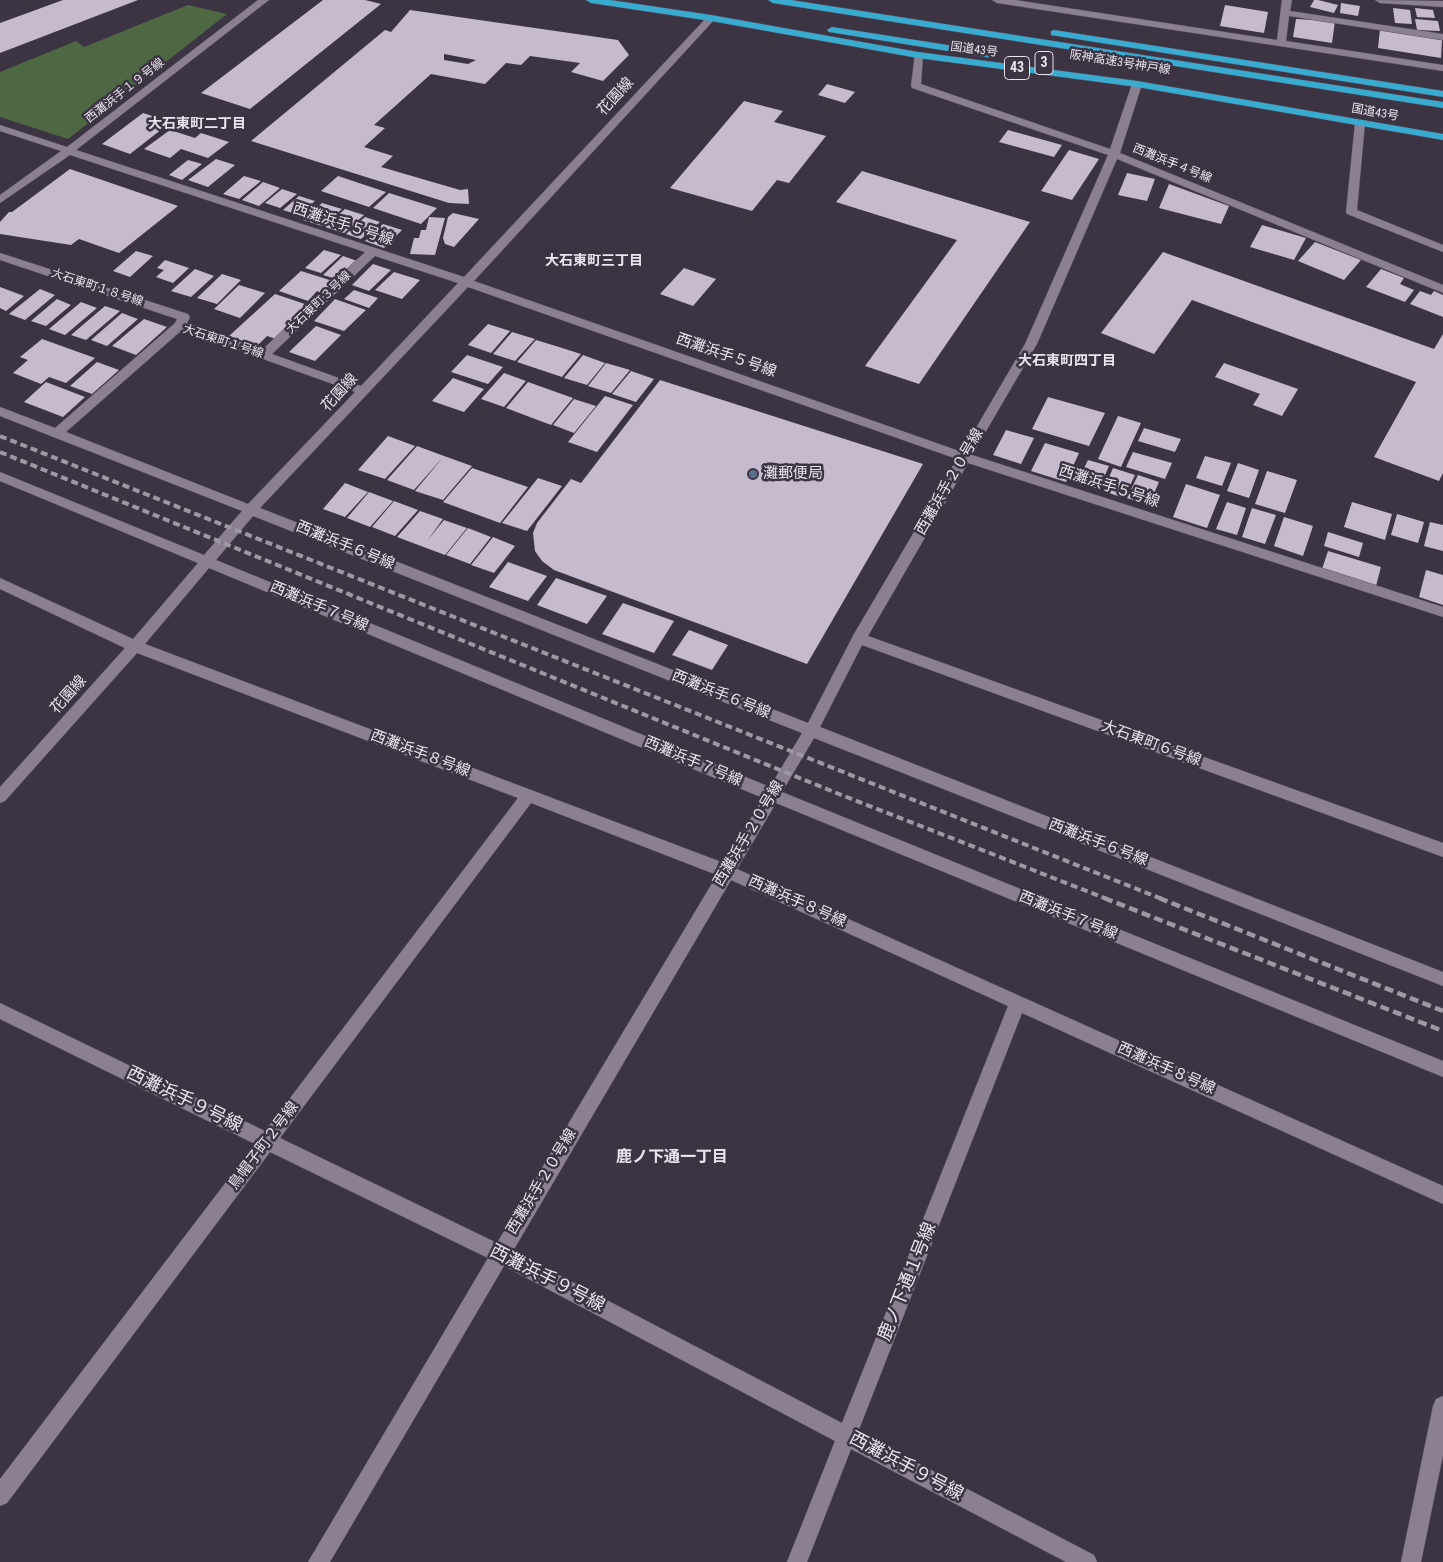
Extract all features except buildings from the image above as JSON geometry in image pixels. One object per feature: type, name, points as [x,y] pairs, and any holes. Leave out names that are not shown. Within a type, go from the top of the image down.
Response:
[{"type":"highway","name":"国道43号","points":[[591,0],[711,18],[918,55],[1137,84],[1443,137]]},
{"type":"highway","name":"阪神高速3号神戸線","points":[[646,0],[1443,128]]},
{"type":"highway","name":"阪神高速3号神戸線","points":[[773,0],[1443,106]]},
{"type":"highway","name":"国道43号","points":[[832,0],[1443,94]]},
{"type":"street","name":"西灘浜手１９号線","points":[[0,200],[68,151],[264,0]]},
{"type":"street","points":[[997,0],[1014,1],[1443,68]]},
{"type":"street","points":[[1281,43],[1287,0]]},
{"type":"street","points":[[1380,0],[1443,4]]},
{"type":"street","points":[[1285,12],[1443,37]]},
{"type":"street","name":"花園線","points":[[0,797],[135,646],[252,509],[711,18]]},
{"type":"street","name":"西灘浜手４号線","points":[[918,55],[916,86],[1114,154],[1443,289]]},
{"type":"street","name":"西灘浜手２０号線","points":[[318,1562],[726,870],[773,795],[811,730],[859,638],[1031,344],[1114,154],[1137,84]]},
{"type":"street","points":[[1360,123],[1350,212],[1443,249]]},
{"type":"street","name":"西灘浜手５号線","points":[[0,128],[466,282],[964,457],[1443,612]]},
{"type":"street","name":"大石東町３号線","points":[[264,355],[373,251]]},
{"type":"street","name":"大石東町１８号線","points":[[0,256],[184,317],[180,325]]},
{"type":"street","name":"大石東町１号線","points":[[57,433],[180,325],[364,391]]},
{"type":"street","name":"西灘浜手６号線","points":[[0,411],[1443,979]]},
{"type":"street","name":"西灘浜手７号線","points":[[0,476],[1443,1069]]},
{"type":"street","name":"西灘浜手８号線","points":[[0,583],[135,646],[726,870],[1443,1195]]},
{"type":"street","name":"大石東町６号線","points":[[859,638],[1443,850]]},
{"type":"street","name":"鳥帽子町２号線","points":[[0,1496],[529,795]]},
{"type":"street","name":"鹿ノ下通１号線","points":[[797,1562],[1018,1002]]},
{"type":"street","name":"西灘浜手９号線","points":[[0,1011],[499,1254],[1087,1562]]},
{"type":"street","points":[[1411,1562],[1443,1406]]},
{"type":"green space","points":[[188,5],[227,14],[68,139],[0,117],[0,72],[76,41],[84,47]]},
{"type":"railway","points":[[0,436],[1162,899]]},
{"type":"railway","points":[[0,452],[834,792],[1107,899]]},
{"type":"railway","points":[[1104,898],[1443,1031]]},
{"type":"railway","points":[[1159,898],[1443,1011]]},
{"type":"place","name":"灘郵便局","points":[[753,474]]},
{"type":"district","name":"大石東町二丁目","points":[[197,124]]},
{"type":"district","name":"大石東町三丁目","points":[[594,261]]},
{"type":"district","name":"大石東町四丁目","points":[[1067,361]]},
{"type":"district","name":"鹿ノ下通一丁目","points":[[672,1158]]}]
